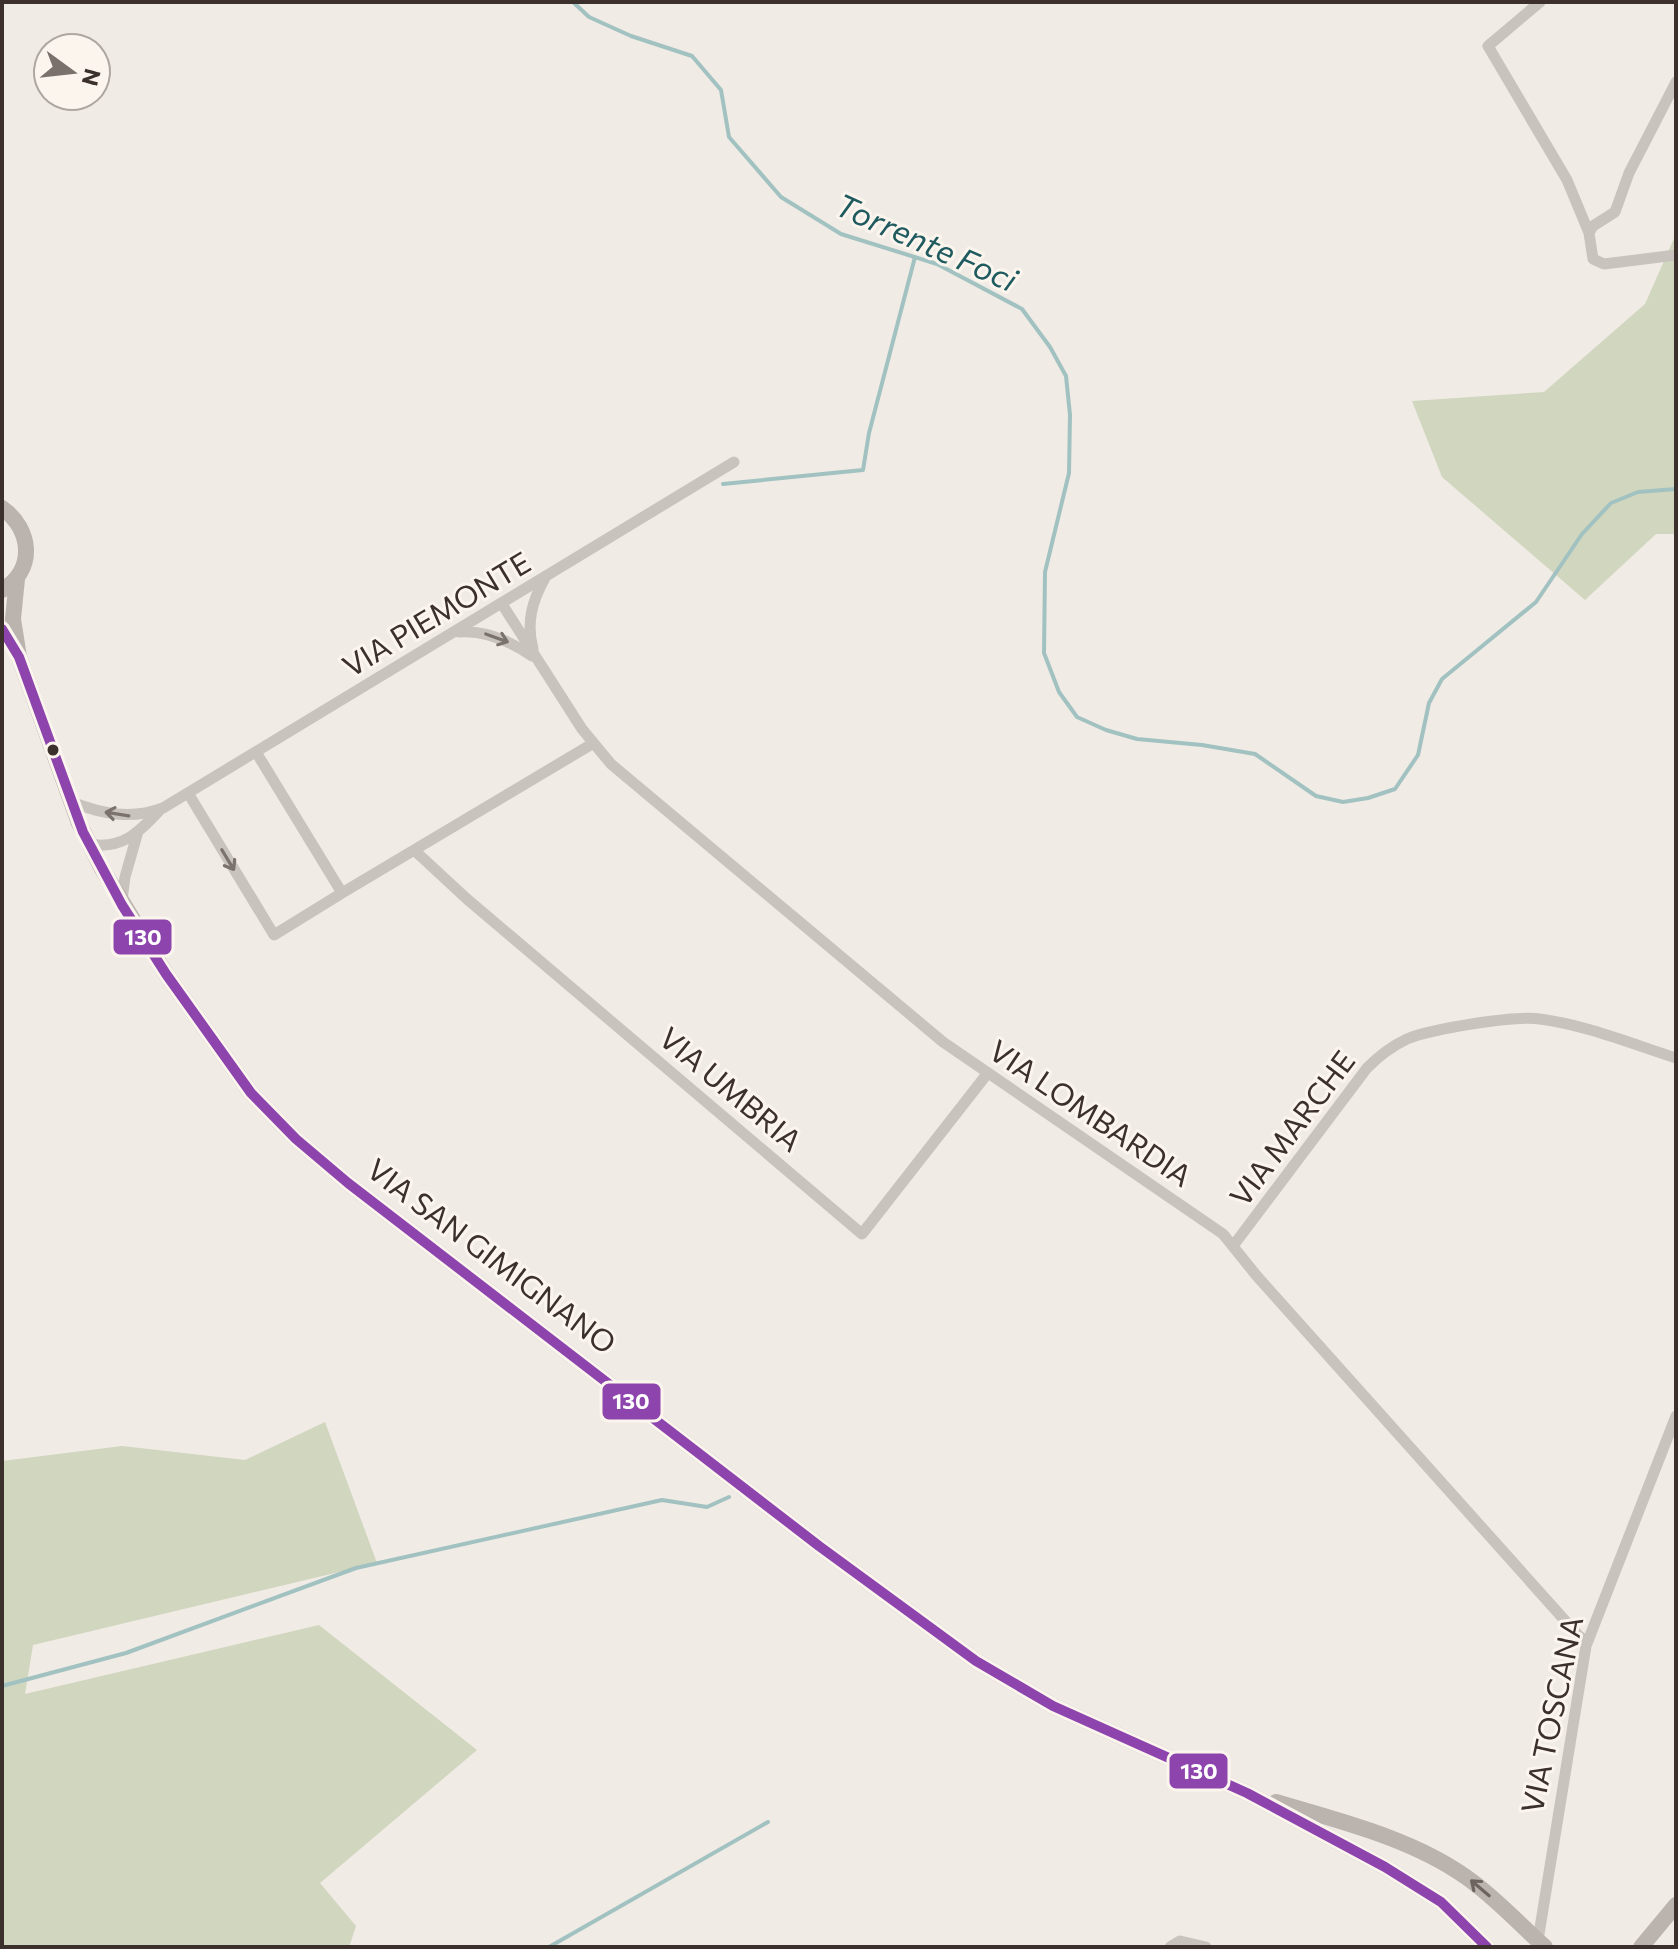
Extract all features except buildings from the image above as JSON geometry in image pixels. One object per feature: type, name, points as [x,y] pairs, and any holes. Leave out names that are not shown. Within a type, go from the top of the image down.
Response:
[{"type":"main road","name":"VIA SAN GIMIGNANO","points":[[5,507],[24,532],[27,548],[25,563],[17,579],[13,619],[19,657],[89,844],[122,905],[166,974],[251,1093],[296,1139],[348,1183],[819,1546],[965,1654],[1013,1685],[1063,1711],[1247,1793],[1385,1867],[1436,1898],[1487,1947]]},
{"type":"main road","points":[[2,590],[17,579]]},
{"type":"main road","name":"VIA SAN GIMIGNANO","points":[[2,629],[19,657]]},
{"type":"main road","name":"VIA SAN GIMIGNANO","points":[[1247,1793],[1366,1830],[1442,1862],[1472,1881],[1539,1945]]},
{"type":"main road","points":[[1641,1947],[1676,1905]]},
{"type":"street","points":[[1540,2],[1488,46],[1567,180],[1589,233],[1593,259],[1604,264],[1676,255]]},
{"type":"street","points":[[1589,233],[1593,226],[1615,212],[1629,173],[1676,82]]},
{"type":"street","name":"VIA PIEMONTE","points":[[89,844],[114,845],[137,834],[163,808],[734,462]]},
{"type":"street","name":"VIA LOMBARDIA","points":[[536,659],[530,618],[534,601],[546,578]]},
{"type":"street","name":"VIA LOMBARDIA","points":[[502,604],[592,744],[611,764],[920,1024],[987,1074],[1219,1232],[1587,1642]]},
{"type":"street","name":"VIA LOMBARDIA","points":[[454,632],[474,632],[495,637],[536,659]]},
{"type":"street","points":[[188,793],[274,935],[592,744]]},
{"type":"street","points":[[256,752],[342,893]]},
{"type":"street","name":"VIA PIEMONTE","points":[[71,802],[122,816],[163,808]]},
{"type":"street","name":"VIA PIEMONTE","points":[[122,905],[125,877],[137,834]]},
{"type":"street","name":"VIA UMBRIA","points":[[414,850],[467,899],[862,1234],[987,1074]]},
{"type":"street","name":"VIA MARCHE","points":[[1233,1246],[1359,1079],[1383,1054],[1407,1039],[1435,1031],[1536,1018],[1676,1058]]},
{"type":"street","name":"VIA TOSCANA","points":[[1539,1945],[1552,1841],[1587,1642],[1676,1416]]},
{"type":"street","points":[[1170,1947],[1180,1941],[1206,1947]]},
{"type":"green space","points":[[1676,234],[1676,534],[1656,534],[1585,600],[1442,477],[1412,401],[1544,392],[1645,304]]},
{"type":"green space","points":[[325,1422],[377,1563],[33,1645],[25,1694],[319,1625],[477,1750],[320,1883],[356,1926],[349,1947],[2,1947],[2,1461],[122,1446],[245,1460]]},
{"type":"waterway","name":"Torrente Foci","points":[[573,2],[589,17],[631,36],[692,56],[721,90],[729,137],[781,197],[841,234],[937,264],[1022,309],[1050,347],[1066,376],[1070,415],[1069,473],[1045,572],[1044,653],[1059,692],[1077,717],[1106,730],[1137,739],[1255,754],[1316,796],[1343,802],[1395,789],[1418,755],[1429,703],[1442,679],[1536,602],[1582,534],[1611,503],[1638,492],[1676,489]]},
{"type":"waterway","points":[[723,484],[863,470],[869,433],[915,257]]},
{"type":"waterway","points":[[2,1686],[126,1653],[356,1568],[662,1500],[707,1507],[729,1497]]},
{"type":"waterway","points":[[549,1947],[768,1822]]},
{"type":"transit line","name":"130","points":[[2,629],[19,657],[83,832],[122,905],[166,974],[251,1093],[296,1139],[348,1183],[819,1546],[976,1661],[1053,1706],[1247,1793],[1385,1867],[1441,1902],[1487,1947]]}]
